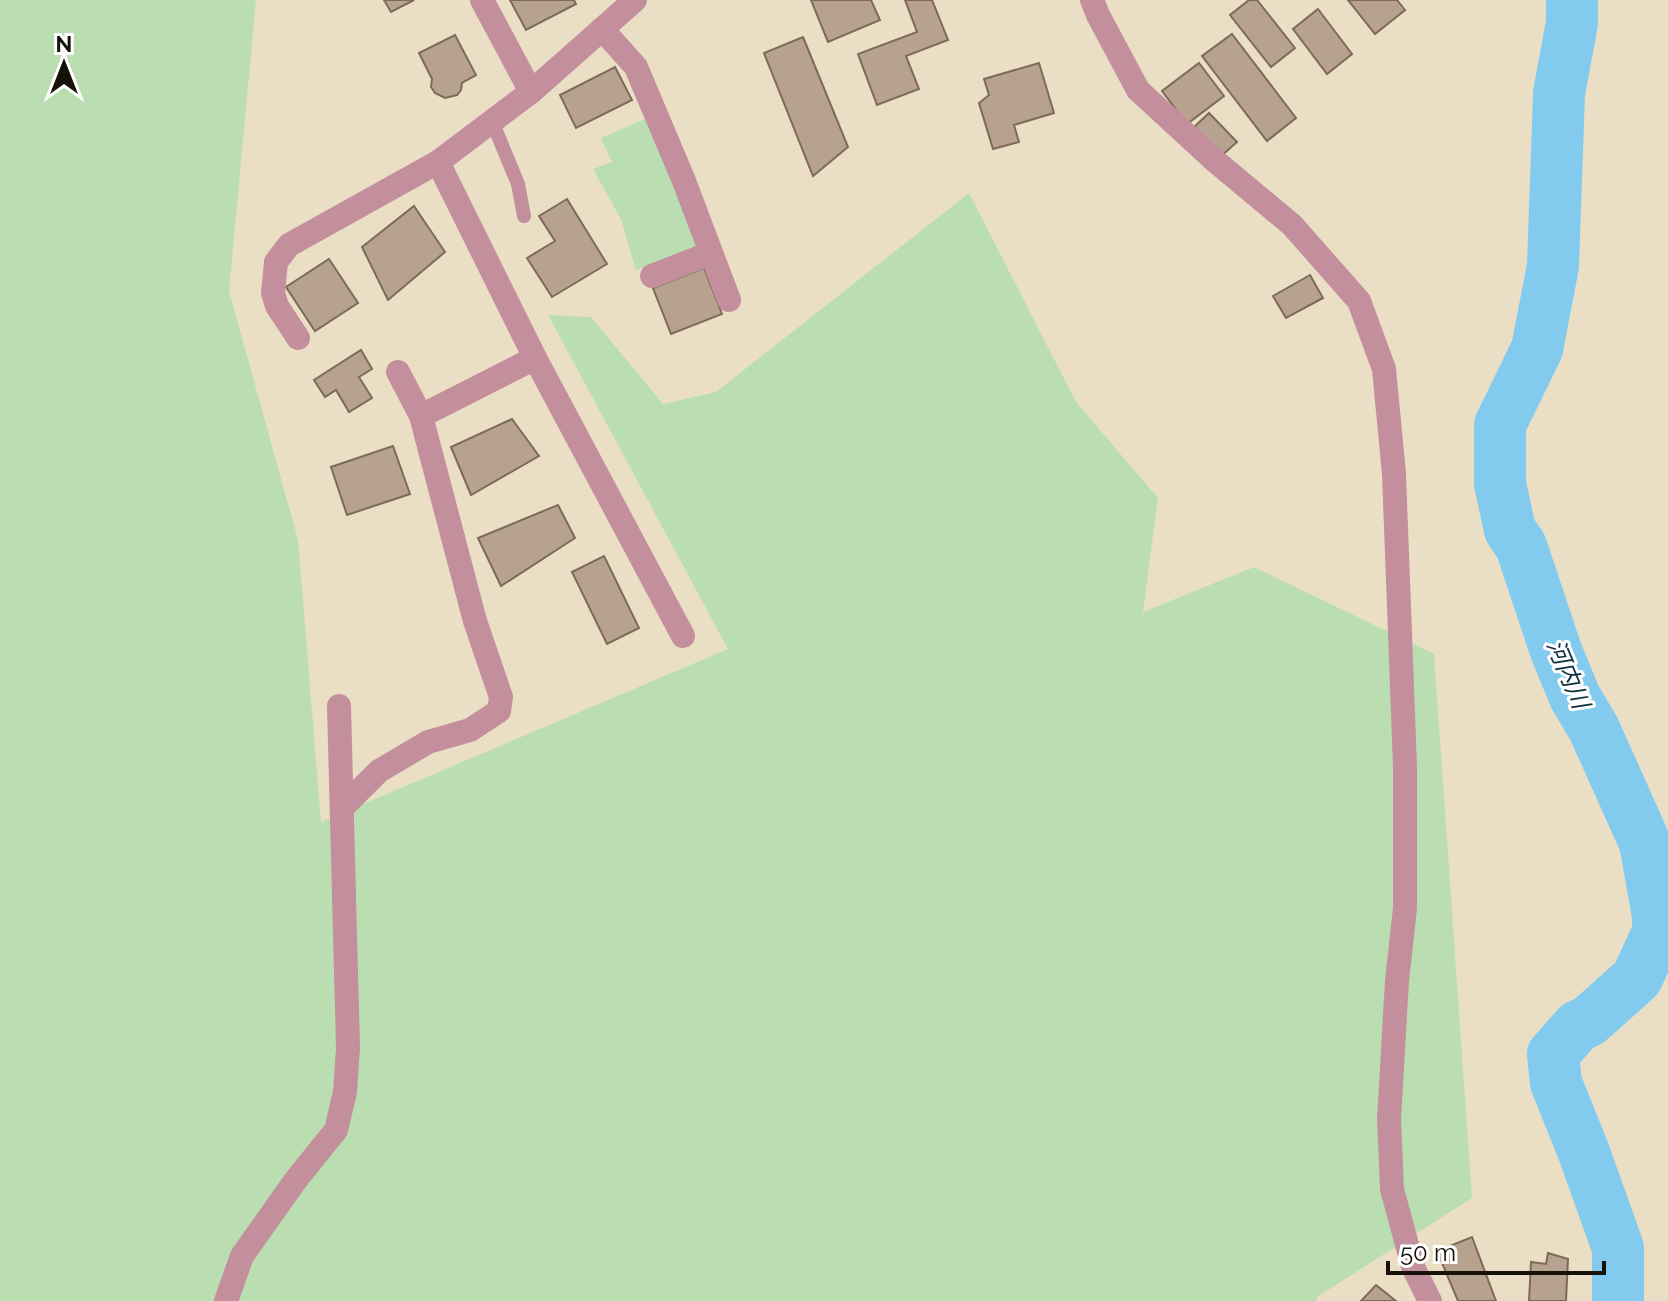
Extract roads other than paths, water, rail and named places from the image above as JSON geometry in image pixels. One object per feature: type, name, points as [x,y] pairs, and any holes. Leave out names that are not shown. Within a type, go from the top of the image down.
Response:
[{"type":"street","points":[[482,0],[531,92]]},
{"type":"street","points":[[298,338],[277,306],[273,293],[276,262],[289,245],[438,162],[531,92],[635,0]]},
{"type":"street","points":[[1092,0],[1138,90],[1214,160],[1292,225],[1359,301],[1384,369],[1394,474],[1405,767],[1405,908],[1397,981],[1389,1119],[1392,1189],[1413,1267],[1430,1301]]},
{"type":"street","points":[[602,29],[636,67],[729,300]]},
{"type":"street","points":[[438,162],[535,358],[683,636]]},
{"type":"street","points":[[652,276],[711,253]]},
{"type":"street","points":[[421,416],[535,358]]},
{"type":"street","points":[[343,807],[379,771],[428,742],[470,730],[499,711],[501,697],[475,621],[421,416],[398,372]]},
{"type":"street","points":[[226,1301],[242,1256],[336,1130],[345,1092],[348,1048],[339,706]]},
{"type":"lane","points":[[492,121],[518,184],[524,216]]},
{"type":"waterway","name":"河内川","points":[[1572,0],[1572,23],[1559,93],[1553,266],[1537,349],[1500,425],[1500,484],[1510,530],[1521,546],[1556,651],[1645,843],[1658,916],[1658,932],[1637,978],[1589,1021],[1578,1026],[1553,1054],[1556,1083],[1618,1248],[1618,1301]]}]
